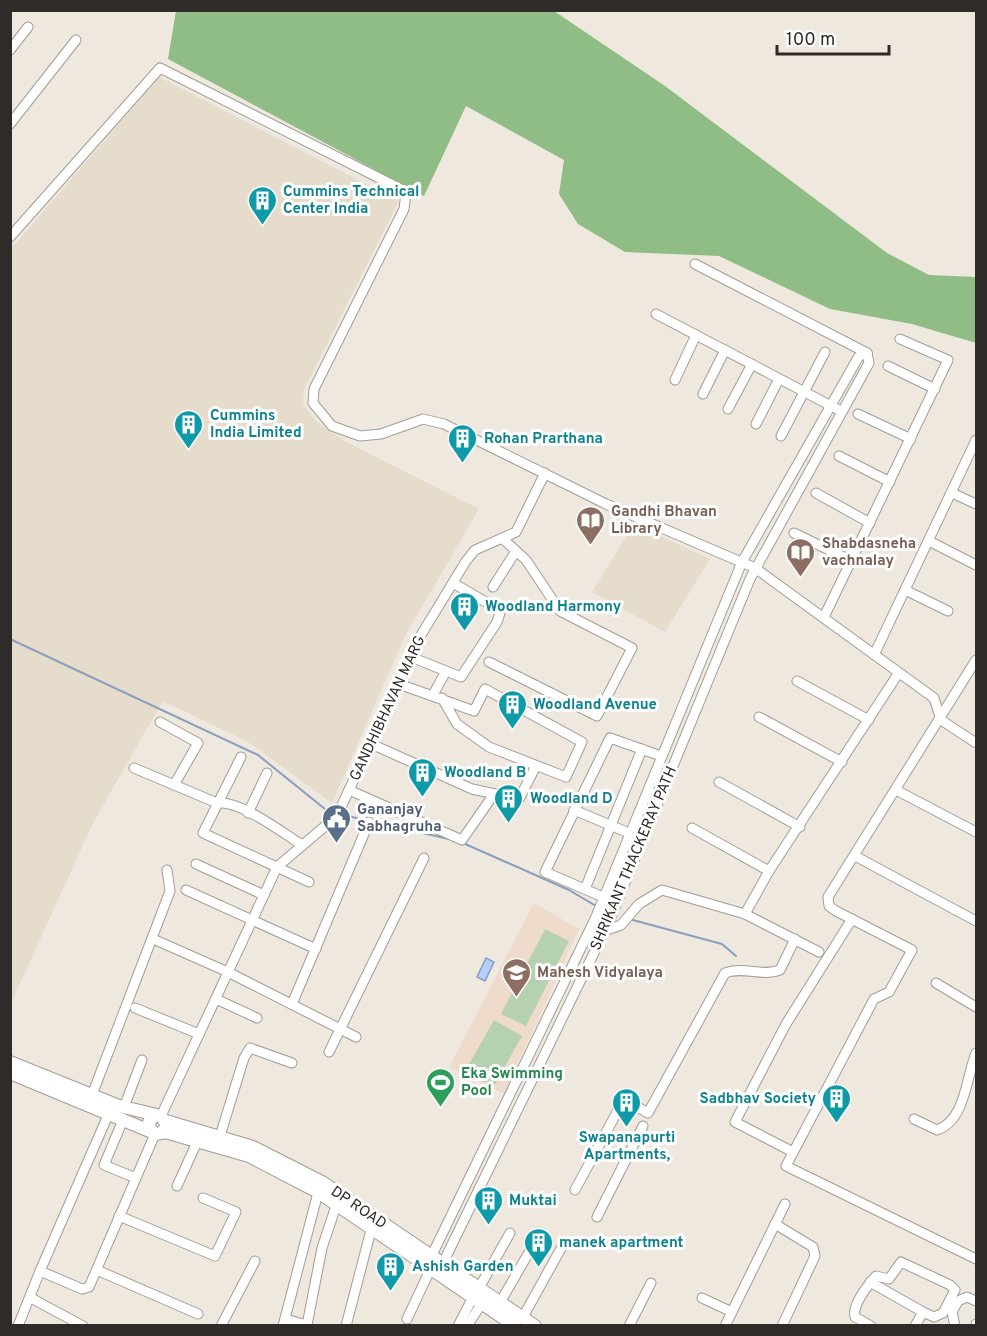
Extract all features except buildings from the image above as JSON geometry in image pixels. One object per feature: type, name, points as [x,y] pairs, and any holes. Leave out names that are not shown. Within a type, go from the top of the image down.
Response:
[{"type":"main road","name":"DP ROAD","points":[[10,1062],[92,1095],[124,1114],[249,1156],[320,1187],[371,1230],[434,1266],[519,1321],[535,1326]]},
{"type":"main road","name":"DP ROAD","points":[[10,1073],[109,1113],[124,1114]]},
{"type":"main road","name":"DP ROAD","points":[[159,1125],[220,1136],[271,1155],[434,1266]]},
{"type":"main road","name":"DP ROAD","points":[[479,1294],[501,1301],[519,1321]]},
{"type":"street","points":[[11,49],[28,27]]},
{"type":"street","points":[[10,124],[76,40]]},
{"type":"street","points":[[10,237],[157,69],[165,68],[406,193],[404,209],[314,389],[313,403],[332,426],[360,436],[381,434],[423,418],[444,424],[606,504],[756,568],[898,674],[934,698],[941,720],[976,743]]},
{"type":"street","points":[[696,264],[867,353]]},
{"type":"street","points":[[656,314],[842,412]]},
{"type":"street","points":[[675,380],[696,335]]},
{"type":"street","points":[[824,617],[948,360],[900,339]]},
{"type":"street","points":[[703,394],[725,350]]},
{"type":"street","points":[[782,436],[825,351]]},
{"type":"street","name":"SHRIKANT THACKERAY PATH","points":[[867,353],[869,363],[756,568],[606,927],[434,1266],[596,919],[602,899],[742,562],[859,356],[867,353]]},
{"type":"street","points":[[728,409],[752,364]]},
{"type":"street","points":[[888,366],[935,389]]},
{"type":"street","points":[[756,424],[779,379]]},
{"type":"street","points":[[858,414],[911,439]]},
{"type":"street","points":[[874,656],[976,442]]},
{"type":"street","points":[[839,456],[890,482]]},
{"type":"street","name":"GANDHIBHAVAN MARG","points":[[40,1271],[86,1289],[97,1270],[199,1034],[277,867],[338,813],[411,657],[453,583],[475,550],[516,532],[545,473]]},
{"type":"street","points":[[816,493],[870,523]]},
{"type":"street","points":[[952,493],[976,504]]},
{"type":"street","points":[[774,506],[787,512]]},
{"type":"street","points":[[794,533],[852,561]]},
{"type":"street","points":[[489,662],[597,716],[632,648],[560,611],[526,560],[503,539]]},
{"type":"street","points":[[929,541],[976,566]]},
{"type":"street","points":[[493,587],[516,551]]},
{"type":"street","points":[[411,657],[461,677],[500,613],[496,608],[453,583]]},
{"type":"street","points":[[905,590],[948,611]]},
{"type":"street","points":[[976,660],[827,901],[836,911],[912,950],[889,992],[874,999],[786,1166],[976,1259]]},
{"type":"street","points":[[437,697],[446,671]]},
{"type":"street","points":[[745,914],[769,871],[800,827],[898,674]]},
{"type":"street","points":[[798,681],[869,720]]},
{"type":"street","points":[[399,684],[437,697],[474,711],[485,689],[582,742],[566,777],[489,747],[457,724],[437,697]]},
{"type":"street","points":[[759,717],[842,762]]},
{"type":"street","points":[[160,722],[198,743],[174,784]]},
{"type":"street","points":[[602,899],[545,872],[610,738],[661,756]]},
{"type":"street","points":[[369,743],[472,789],[519,799],[537,766]]},
{"type":"street","points":[[585,889],[642,749]]},
{"type":"street","points":[[241,757],[203,833],[309,882]]},
{"type":"street","points":[[134,768],[217,803],[225,802],[302,845]]},
{"type":"street","points":[[248,813],[267,773]]},
{"type":"street","points":[[719,782],[800,827]]},
{"type":"street","points":[[349,790],[462,840],[494,794]]},
{"type":"street","points":[[896,790],[976,832]]},
{"type":"street","points":[[574,810],[629,833]]},
{"type":"street","points":[[292,1004],[369,822]]},
{"type":"street","points":[[692,828],[769,871]]},
{"type":"street","points":[[855,856],[976,921]]},
{"type":"street","points":[[329,1052],[424,858]]},
{"type":"street","points":[[196,864],[264,895]]},
{"type":"street","points":[[92,1095],[170,891],[167,870]]},
{"type":"street","points":[[186,890],[316,949]]},
{"type":"street","points":[[606,927],[621,925],[639,904],[662,890],[745,914],[819,952]]},
{"type":"street","points":[[793,1152],[735,1122],[786,1024],[852,919]]},
{"type":"street","points":[[153,939],[228,972],[356,1037]]},
{"type":"street","points":[[575,1190],[624,1099],[648,1113],[725,973],[736,969],[770,974],[780,970],[795,939]]},
{"type":"street","points":[[936,983],[976,1007]]},
{"type":"street","points":[[216,999],[257,1018]]},
{"type":"street","points":[[135,1008],[199,1034]]},
{"type":"street","points":[[220,1136],[244,1058],[250,1048],[292,1063]]},
{"type":"street","points":[[914,1119],[937,1130],[951,1122],[959,1108],[976,1053]]},
{"type":"street","points":[[136,1178],[104,1165],[142,1060]]},
{"type":"street","points":[[18,1326],[109,1113]]},
{"type":"street","points":[[597,1216],[643,1126]]},
{"type":"street","points":[[177,1186],[198,1140]]},
{"type":"street","points":[[320,1187],[284,1322],[307,1325],[322,1248],[337,1203]]},
{"type":"street","points":[[119,1216],[215,1256],[236,1212],[203,1198]]},
{"type":"street","points":[[725,1326],[785,1204]]},
{"type":"street","points":[[775,1224],[813,1247],[815,1256],[782,1326]]},
{"type":"street","points":[[346,1326],[371,1230]]},
{"type":"street","points":[[458,1326],[479,1294],[510,1233]]},
{"type":"street","points":[[519,1321],[564,1243]]},
{"type":"street","points":[[467,1326],[497,1249]]},
{"type":"street","points":[[501,1301],[528,1254]]},
{"type":"street","points":[[221,1326],[255,1262]]},
{"type":"street","points":[[870,1282],[934,1317],[943,1313],[955,1290],[950,1285],[901,1262],[889,1279],[876,1276],[870,1282],[854,1314],[870,1325]]},
{"type":"street","points":[[406,1319],[434,1266]]},
{"type":"street","points":[[97,1270],[198,1314]]},
{"type":"street","points":[[629,1326],[651,1283]]},
{"type":"street","points":[[955,1326],[952,1312],[958,1301],[967,1297],[976,1301]]},
{"type":"street","points":[[31,1298],[83,1326]]},
{"type":"street","points":[[702,1298],[732,1312]]},
{"type":"street","points":[[915,1326],[923,1312]]},
{"type":"shaded area","points":[[159,77],[399,201],[304,389],[303,404],[316,421],[346,442],[479,509],[405,636],[332,803],[248,742],[163,701],[93,823],[11,1003],[11,249]]},
{"type":"shaded area","points":[[634,524],[710,559],[665,632],[592,592]]},
{"type":"shaded area","name":"Mahesh Vidyalaya","points":[[534,903],[579,929],[504,1094],[449,1067]]},
{"type":"green space","points":[[176,11],[554,11],[665,86],[887,253],[929,275],[976,277],[976,343],[912,324],[830,309],[719,256],[625,252],[578,224],[559,194],[564,160],[466,106],[424,196],[168,59]]},
{"type":"green space","points":[[545,929],[569,941],[526,1026],[501,1014]]},
{"type":"green space","points":[[494,1020],[522,1036],[494,1086],[464,1073]]},
{"type":"water","points":[[486,958],[494,962],[485,981],[477,977]]},
{"type":"waterway","points":[[10,639],[258,755],[325,809],[335,812]]},
{"type":"waterway","points":[[341,814],[367,821]]},
{"type":"waterway","points":[[373,822],[449,839]]},
{"type":"waterway","points":[[463,843],[569,890],[596,906]]},
{"type":"waterway","points":[[629,919],[722,944],[736,956]]},
{"type":"place","name":"Cummins Technical Center India","points":[[262,226]]},
{"type":"place","name":"Cummins India Limited","points":[[189,450]]},
{"type":"place","name":"Rohan Prarthana","points":[[463,464]]},
{"type":"place","name":"Gandhi Bhavan Library","points":[[590,546]]},
{"type":"place","name":"Shabdasneha vachnalay","points":[[801,578]]},
{"type":"place","name":"Woodland Harmony","points":[[464,632]]},
{"type":"place","name":"Woodland Avenue","points":[[512,730]]},
{"type":"place","name":"Woodland B","points":[[423,798]]},
{"type":"place","name":"Woodland D","points":[[509,824]]},
{"type":"place","name":"Gananjay Sabhagruha","points":[[336,844]]},
{"type":"place","name":"Mahesh Vidyalaya","points":[[516,998]]},
{"type":"place","name":"Eka Swimming Pool","points":[[440,1108]]},
{"type":"place","name":"Sadbhav Society","points":[[837,1124]]},
{"type":"place","name":"Swapanapurti Apartments,","points":[[627,1128]]},
{"type":"place","name":"Muktai","points":[[488,1226]]},
{"type":"place","name":"manek apartment","points":[[538,1268]]},
{"type":"place","name":"Ashish Garden","points":[[391,1292]]}]
